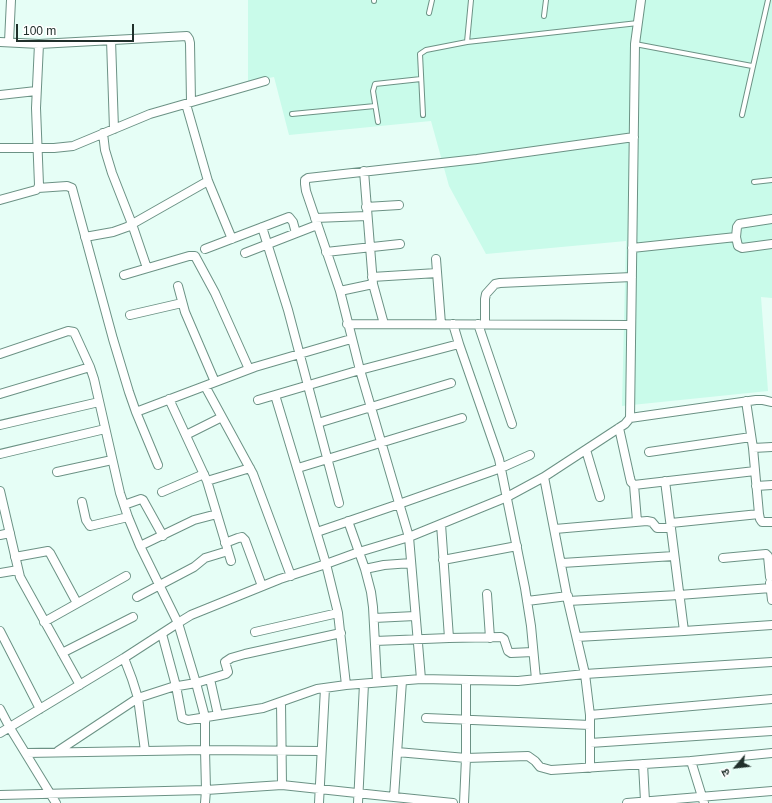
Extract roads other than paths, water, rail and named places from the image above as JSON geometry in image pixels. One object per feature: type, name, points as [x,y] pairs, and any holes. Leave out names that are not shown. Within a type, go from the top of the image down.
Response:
[{"type":"street","points":[[9,42],[11,0]]},
{"type":"street","points":[[0,733],[124,658],[191,615],[262,586],[359,552],[409,537],[507,497],[544,477],[628,422],[630,418],[636,44],[642,0]]},
{"type":"street","points":[[0,42],[39,44],[187,36],[190,39],[188,103],[208,181],[232,239]]},
{"type":"street","points":[[111,40],[114,129]]},
{"type":"street","points":[[38,188],[36,91],[39,44]]},
{"type":"street","points":[[0,148],[54,148],[73,146],[150,114],[265,81]]},
{"type":"street","points":[[0,95],[36,91]]},
{"type":"street","points":[[103,133],[105,150],[112,173],[147,268]]},
{"type":"street","points":[[420,679],[409,537],[351,339],[340,291],[306,191],[305,180],[308,178],[477,159],[634,137]]},
{"type":"street","points":[[364,172],[372,280],[384,324]]},
{"type":"street","points":[[85,237],[113,232],[132,224],[208,181]]},
{"type":"street","points":[[0,200],[38,188],[67,186],[72,188],[113,339],[136,412],[158,465]]},
{"type":"street","points":[[245,253],[296,233],[316,222],[399,205]]},
{"type":"street","points":[[205,249],[289,217],[293,222],[296,233]]},
{"type":"street","points":[[772,219],[739,224],[737,227],[736,237],[738,246],[742,248],[772,244]]},
{"type":"street","points":[[262,227],[288,310],[340,502]]},
{"type":"street","points":[[632,248],[736,237]]},
{"type":"street","points":[[326,252],[400,244]]},
{"type":"street","points":[[124,275],[189,256],[195,256],[215,293],[248,369]]},
{"type":"street","points":[[436,259],[441,324]]},
{"type":"street","points":[[340,291],[372,280],[437,273]]},
{"type":"street","points":[[512,424],[481,324],[486,294],[495,284],[632,277]]},
{"type":"street","points":[[178,286],[182,303],[215,382]]},
{"type":"street","points":[[130,315],[182,303]]},
{"type":"street","points":[[347,324],[631,325]]},
{"type":"street","points":[[453,324],[499,459],[527,602],[536,679]]},
{"type":"street","points":[[0,354],[72,331],[77,335],[90,367],[112,460],[128,517],[140,546],[178,623],[196,682],[205,717],[206,803]]},
{"type":"street","points":[[136,412],[248,369],[351,339]]},
{"type":"street","points":[[258,400],[360,370],[459,344]]},
{"type":"street","points":[[0,394],[90,367]]},
{"type":"street","points":[[318,423],[370,406],[451,383]]},
{"type":"street","points":[[205,386],[259,487],[291,576]]},
{"type":"street","points":[[276,395],[317,532],[338,613],[346,685]]},
{"type":"street","points":[[169,399],[205,478],[230,561]]},
{"type":"street","points":[[630,418],[746,401],[763,400],[772,402]]},
{"type":"street","points":[[746,401],[753,448],[760,519],[762,522],[772,522]]},
{"type":"street","points":[[0,425],[99,402]]},
{"type":"street","points":[[186,434],[222,417]]},
{"type":"street","points":[[298,468],[462,418]]},
{"type":"street","points":[[620,428],[630,478],[634,485],[637,522]]},
{"type":"street","points":[[0,454],[105,429]]},
{"type":"street","points":[[649,452],[751,437]]},
{"type":"street","points":[[753,448],[772,447]]},
{"type":"street","points":[[586,450],[600,498]]},
{"type":"street","points":[[317,532],[501,468],[530,455]]},
{"type":"street","points":[[57,472],[112,460]]},
{"type":"street","points":[[162,492],[205,478],[250,468]]},
{"type":"street","points":[[634,485],[755,471]]},
{"type":"street","points":[[544,477],[585,674],[590,715],[590,768]]},
{"type":"street","points":[[665,481],[684,631]]},
{"type":"street","points":[[756,486],[772,485]]},
{"type":"street","points":[[0,491],[20,577],[80,685]]},
{"type":"street","points":[[124,505],[141,499],[143,500],[163,536]]},
{"type":"street","points":[[82,502],[86,520],[90,526],[128,517]]},
{"type":"street","points":[[140,546],[194,520],[217,514]]},
{"type":"street","points":[[555,529],[650,521],[655,527],[660,529],[671,526],[759,514]]},
{"type":"street","points":[[348,521],[365,569],[371,592],[378,682]]},
{"type":"street","points":[[441,524],[449,638]]},
{"type":"street","points":[[0,535],[10,534]]},
{"type":"street","points":[[136,597],[194,567],[205,558],[227,547],[238,538],[242,537],[262,586]]},
{"type":"street","points":[[443,560],[517,546]]},
{"type":"street","points":[[15,557],[48,551],[77,603]]},
{"type":"street","points":[[723,558],[766,554],[768,556],[771,576],[772,600]]},
{"type":"street","points":[[562,563],[674,556]]},
{"type":"street","points":[[365,569],[384,565],[411,563]]},
{"type":"street","points":[[0,573],[18,570]]},
{"type":"street","points":[[44,622],[126,576]]},
{"type":"street","points":[[527,602],[568,598],[679,595],[771,588]]},
{"type":"street","points":[[488,594],[490,638]]},
{"type":"street","points":[[255,632],[338,613]]},
{"type":"street","points":[[62,653],[133,616]]},
{"type":"street","points":[[374,618],[416,616]]},
{"type":"street","points":[[577,637],[772,625]]},
{"type":"street","points":[[0,631],[40,709]]},
{"type":"street","points":[[58,752],[138,698],[176,686],[226,674],[228,672],[225,662],[231,658],[341,633]]},
{"type":"street","points":[[162,634],[176,686],[182,718],[188,720],[263,708],[310,691],[346,685],[420,679],[466,681],[536,679],[585,674],[772,662]]},
{"type":"street","points":[[375,641],[501,637],[504,639],[508,651],[511,653],[534,652]]},
{"type":"street","points":[[124,658],[138,698],[145,751]]},
{"type":"street","points":[[210,679],[218,715]]},
{"type":"street","points":[[394,797],[402,680]]},
{"type":"street","points":[[464,803],[466,758],[466,681]]},
{"type":"street","points":[[358,803],[364,684]]},
{"type":"street","points":[[319,803],[318,789],[324,688]]},
{"type":"street","points":[[590,715],[772,699]]},
{"type":"street","points":[[281,702],[282,785]]},
{"type":"street","points":[[0,709],[56,803]]},
{"type":"street","points":[[426,718],[590,725]]},
{"type":"street","points":[[590,744],[772,731]]},
{"type":"street","points":[[26,753],[205,750],[321,751]]},
{"type":"street","points":[[397,752],[466,758],[528,756],[540,767],[551,770],[691,761],[772,753]]},
{"type":"street","points":[[691,761],[703,800]]},
{"type":"street","points":[[643,764],[645,801]]},
{"type":"street","points":[[0,795],[206,790],[282,785],[453,803]]},
{"type":"street","points":[[627,803],[645,801],[703,800],[772,791]]},
{"type":"lane","points":[[429,13],[432,0]]},
{"type":"lane","points":[[467,42],[472,0]]},
{"type":"lane","points":[[544,16],[546,0]]},
{"type":"lane","points":[[742,115],[768,0]]},
{"type":"lane","points":[[423,115],[420,59],[420,54],[422,51],[467,42],[638,23]]},
{"type":"lane","points":[[636,44],[752,66]]},
{"type":"lane","points":[[378,122],[373,91],[375,84],[421,80]]},
{"type":"lane","points":[[292,114],[375,106]]},
{"type":"lane","points":[[754,182],[772,180]]}]
